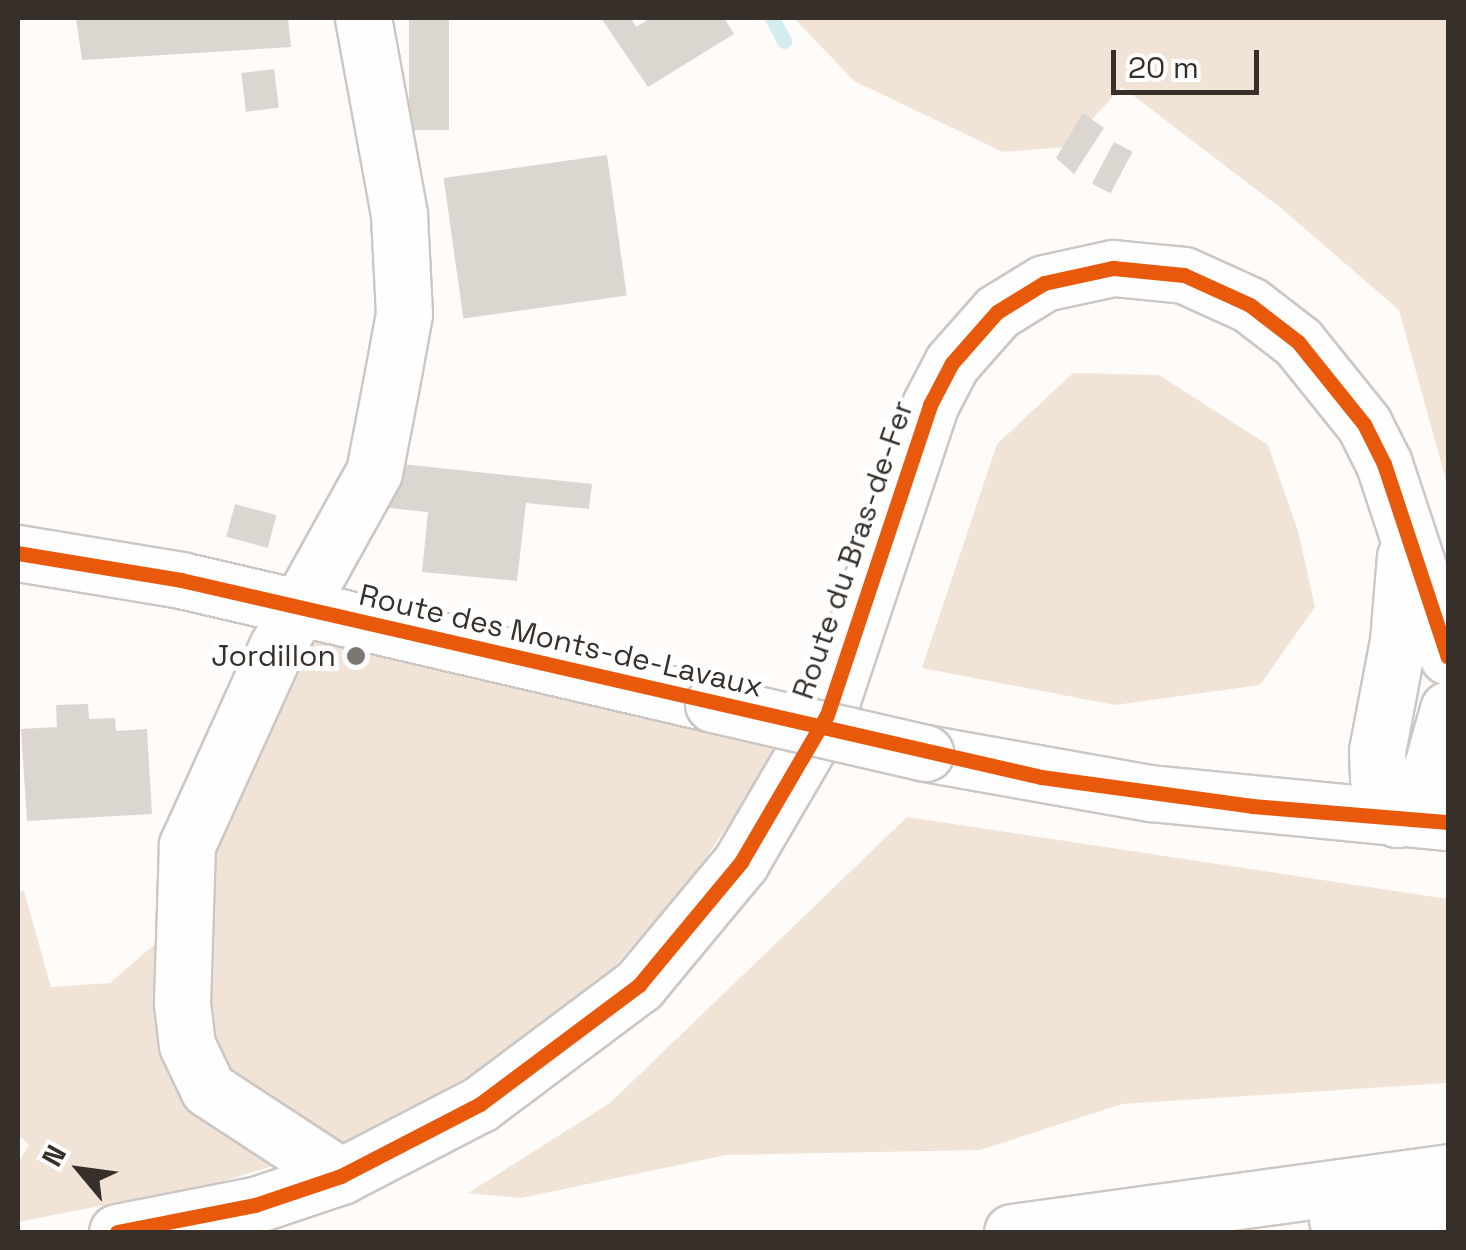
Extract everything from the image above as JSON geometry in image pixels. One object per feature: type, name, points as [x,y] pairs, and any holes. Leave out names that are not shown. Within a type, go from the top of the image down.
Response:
[{"type":"main road","points":[[342,1176],[208,1089],[187,1045],[182,1003],[187,845],[300,608],[374,472],[404,314],[400,214],[363,18]]},
{"type":"main road","name":"Route du Bras-de-Fer","points":[[118,1232],[255,1204],[342,1176],[530,1072],[639,985],[706,908],[770,817],[827,715],[930,405],[962,350],[1020,295],[1076,274],[1132,269],[1184,276],[1250,305],[1324,368],[1364,424],[1406,528],[1448,657]]},
{"type":"main road","name":"Route du Bras-de-Fer","points":[[1406,528],[1398,641],[1378,750],[1378,778],[1423,821]]},
{"type":"main road","name":"Route des Monts-de-Lavaux","points":[[18,553],[107,565],[925,753],[1114,788],[1423,821]]},
{"type":"main road","points":[[1423,821],[1431,770],[1448,709]]},
{"type":"main road","points":[[1012,1232],[1448,1172]]},
{"type":"main road","points":[[1094,1232],[1448,1215]]},
{"type":"shaded area","points":[[794,18],[1448,18],[1448,488],[1399,310],[1282,209],[1122,87],[1066,147],[1003,152],[854,81]]},
{"type":"shaded area","points":[[1073,373],[1159,375],[1268,445],[1298,531],[1315,607],[1260,685],[1115,705],[922,668],[997,444]]},
{"type":"shaded area","points":[[300,607],[785,722],[769,766],[689,882],[593,991],[502,1058],[348,1142],[218,1183],[18,1222],[18,1163],[29,1145],[18,1135],[18,892],[24,891],[51,987],[110,983],[186,917]]},
{"type":"shaded area","points":[[907,817],[1448,899],[1448,1083],[1122,1104],[980,1150],[726,1155],[521,1198],[468,1193],[610,1103]]},
{"type":"building","points":[[76,18],[288,18],[291,47],[82,60]]},
{"type":"building","points":[[409,18],[449,18],[449,130],[409,130]]},
{"type":"building","points":[[601,18],[631,18],[636,27],[651,18],[724,18],[734,34],[648,87]]},
{"type":"building","points":[[274,69],[279,108],[246,112],[241,73]]},
{"type":"building","points":[[1083,113],[1104,128],[1074,174],[1056,158]]},
{"type":"building","points":[[1114,142],[1133,152],[1110,193],[1092,183]]},
{"type":"building","points":[[607,155],[627,296],[463,319],[444,178]]},
{"type":"building","points":[[392,463],[592,484],[589,509],[526,503],[517,581],[422,572],[428,512],[388,508]]},
{"type":"building","points":[[235,504],[277,515],[268,548],[226,537]]},
{"type":"building","points":[[88,704],[89,719],[115,718],[116,731],[147,729],[152,814],[27,821],[21,729],[57,727],[56,705]]},
{"type":"waterway","points":[[772,18],[784,41]]},
{"type":"cycle path","points":[[117,1232],[255,1205],[341,1176],[480,1104],[639,985],[741,862],[827,715],[930,405],[952,363],[997,312],[1044,283],[1113,268],[1184,275],[1250,305],[1298,342],[1364,424],[1384,464],[1448,657]]},
{"type":"cycle path","points":[[18,553],[181,580],[1041,777],[1252,806],[1448,822]]},
{"type":"place","name":"Jordillon","points":[[356,656]]}]
